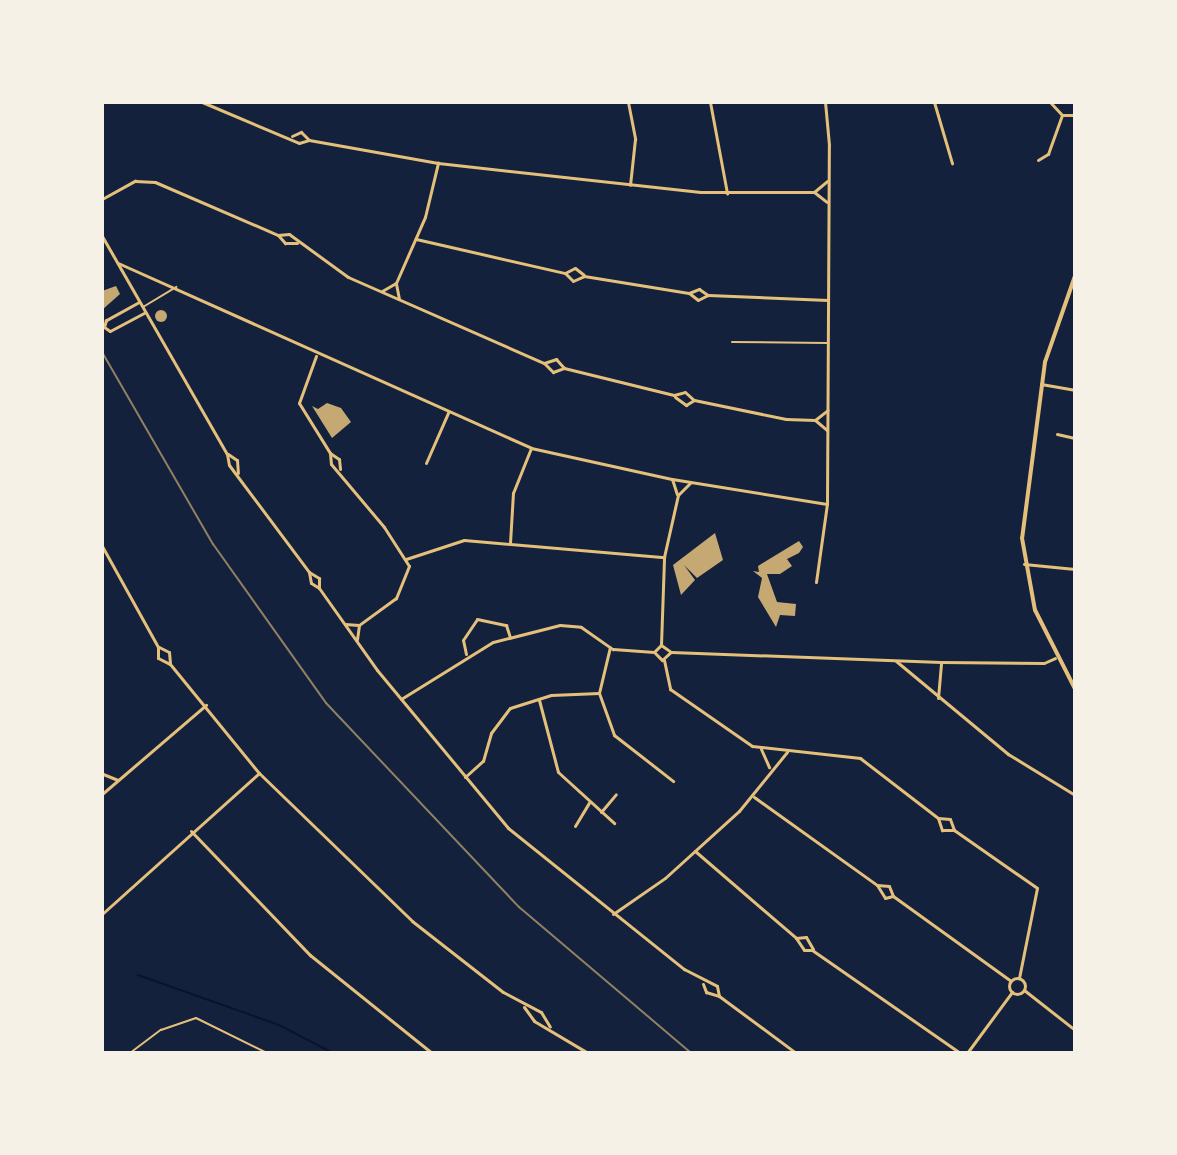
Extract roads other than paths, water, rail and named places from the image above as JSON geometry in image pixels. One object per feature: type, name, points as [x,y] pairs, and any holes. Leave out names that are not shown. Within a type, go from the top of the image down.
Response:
[{"type":"street","points":[[202,102],[292,136],[299,143],[309,140],[438,163],[629,186],[727,193],[814,192],[827,202]]},
{"type":"street","points":[[628,102],[635,139],[629,186]]},
{"type":"street","points":[[710,102],[727,193]]},
{"type":"street","points":[[816,582],[827,504],[825,102]]},
{"type":"street","points":[[934,102],[952,163]]},
{"type":"street","points":[[1050,102],[1062,115],[1075,115]]},
{"type":"street","points":[[1038,160],[1048,154],[1062,115]]},
{"type":"street","points":[[292,136],[301,132],[309,140]]},
{"type":"street","points":[[399,301],[396,283],[416,239],[438,163]]},
{"type":"street","points":[[102,199],[135,181],[155,182],[278,235],[285,243],[297,243]]},
{"type":"street","points":[[814,192],[827,181]]},
{"type":"street","points":[[278,235],[289,234],[297,243],[380,292],[544,363],[553,372],[564,368],[674,395],[685,392],[694,400],[773,418],[815,420],[827,430]]},
{"type":"street","points":[[102,236],[227,454],[229,465],[238,473],[309,572],[319,578],[319,588]]},
{"type":"street","points":[[416,239],[565,273],[573,281],[584,276]]},
{"type":"street","points":[[118,263],[531,448],[690,483],[827,504]]},
{"type":"street","points":[[565,273],[575,268],[584,276],[689,293],[698,300],[708,295],[828,300]]},
{"type":"street","points":[[1075,276],[1050,340],[1041,384],[1026,484],[1024,564],[1035,610],[1055,658],[1075,689]]},
{"type":"street","points":[[380,292],[396,283]]},
{"type":"street","points":[[689,293],[699,289],[708,295]]},
{"type":"street","points":[[140,301],[106,320],[104,327],[110,331],[144,309]]},
{"type":"street","points":[[317,354],[299,403],[330,453],[339,459],[340,469]]},
{"type":"street","points":[[544,363],[556,359],[564,368]]},
{"type":"street","points":[[1041,384],[1075,390]]},
{"type":"street","points":[[674,395],[683,404],[694,400]]},
{"type":"street","points":[[815,420],[828,410]]},
{"type":"street","points":[[426,463],[448,413]]},
{"type":"street","points":[[1057,434],[1075,438]]},
{"type":"street","points":[[510,543],[513,493],[531,448]]},
{"type":"street","points":[[330,453],[331,464],[340,469],[406,559],[408,576],[396,598],[359,625],[345,624]]},
{"type":"street","points":[[227,454],[237,460],[238,473]]},
{"type":"street","points":[[672,479],[678,495]]},
{"type":"street","points":[[654,652],[661,645],[664,557],[678,495],[690,483]]},
{"type":"street","points":[[406,559],[459,540],[664,557]]},
{"type":"street","points":[[102,546],[158,647],[158,658],[170,664],[234,737],[259,773],[412,921],[524,1007],[534,1021],[550,1027],[588,1053]]},
{"type":"street","points":[[1024,564],[1075,569]]},
{"type":"street","points":[[309,572],[311,583],[319,588],[401,699],[508,828],[613,914],[703,982],[717,986],[719,996]]},
{"type":"street","points":[[467,656],[462,645],[477,619],[506,625],[510,637]]},
{"type":"street","points":[[357,640],[359,625]]},
{"type":"street","points":[[401,699],[467,656],[510,637],[571,625],[610,647],[654,652],[664,660],[667,686],[674,694],[761,749],[860,758],[938,818],[950,819],[954,830]]},
{"type":"street","points":[[661,645],[671,652],[941,662],[1044,663],[1055,658]]},
{"type":"street","points":[[158,647],[169,652],[170,664]]},
{"type":"street","points":[[610,647],[599,693],[614,735],[673,781]]},
{"type":"street","points":[[664,660],[671,652]]},
{"type":"street","points":[[895,660],[1020,763],[1075,795]]},
{"type":"street","points":[[938,698],[941,662]]},
{"type":"street","points":[[465,777],[483,761],[500,718],[515,706],[599,693]]},
{"type":"street","points":[[539,700],[558,772],[614,823]]},
{"type":"street","points":[[102,793],[206,705]]},
{"type":"street","points":[[761,749],[769,768]]},
{"type":"street","points":[[613,914],[695,851],[754,797],[769,768],[787,752]]},
{"type":"street","points":[[102,914],[259,773]]},
{"type":"street","points":[[102,793],[102,774],[118,780]]},
{"type":"street","points":[[601,812],[616,794]]},
{"type":"street","points":[[754,797],[877,885],[885,898],[893,896]]},
{"type":"street","points":[[575,826],[589,803]]},
{"type":"street","points":[[938,818],[942,830],[954,830],[1037,888],[1019,978],[1024,990],[1075,1030]]},
{"type":"street","points":[[191,831],[310,955],[432,1053]]},
{"type":"street","points":[[695,851],[796,938],[804,950],[812,950]]},
{"type":"street","points":[[877,885],[889,886],[893,896],[1011,981],[1012,992],[967,1053]]},
{"type":"street","points":[[796,938],[806,937],[812,950],[952,1051],[960,1053]]},
{"type":"street","points":[[1011,981],[1019,978]]},
{"type":"street","points":[[703,982],[706,992],[719,996],[796,1053]]},
{"type":"street","points":[[1012,992],[1024,990]]},
{"type":"street","points":[[524,1007],[541,1012],[550,1027]]},
{"type":"lane","points":[[144,309],[176,287]]},
{"type":"lane","points":[[732,342],[828,344]]},
{"type":"waterway","points":[[138,975],[279,1025],[333,1053]]},
{"type":"railway","points":[[102,352],[213,544],[326,703],[519,907],[691,1053]]}]
